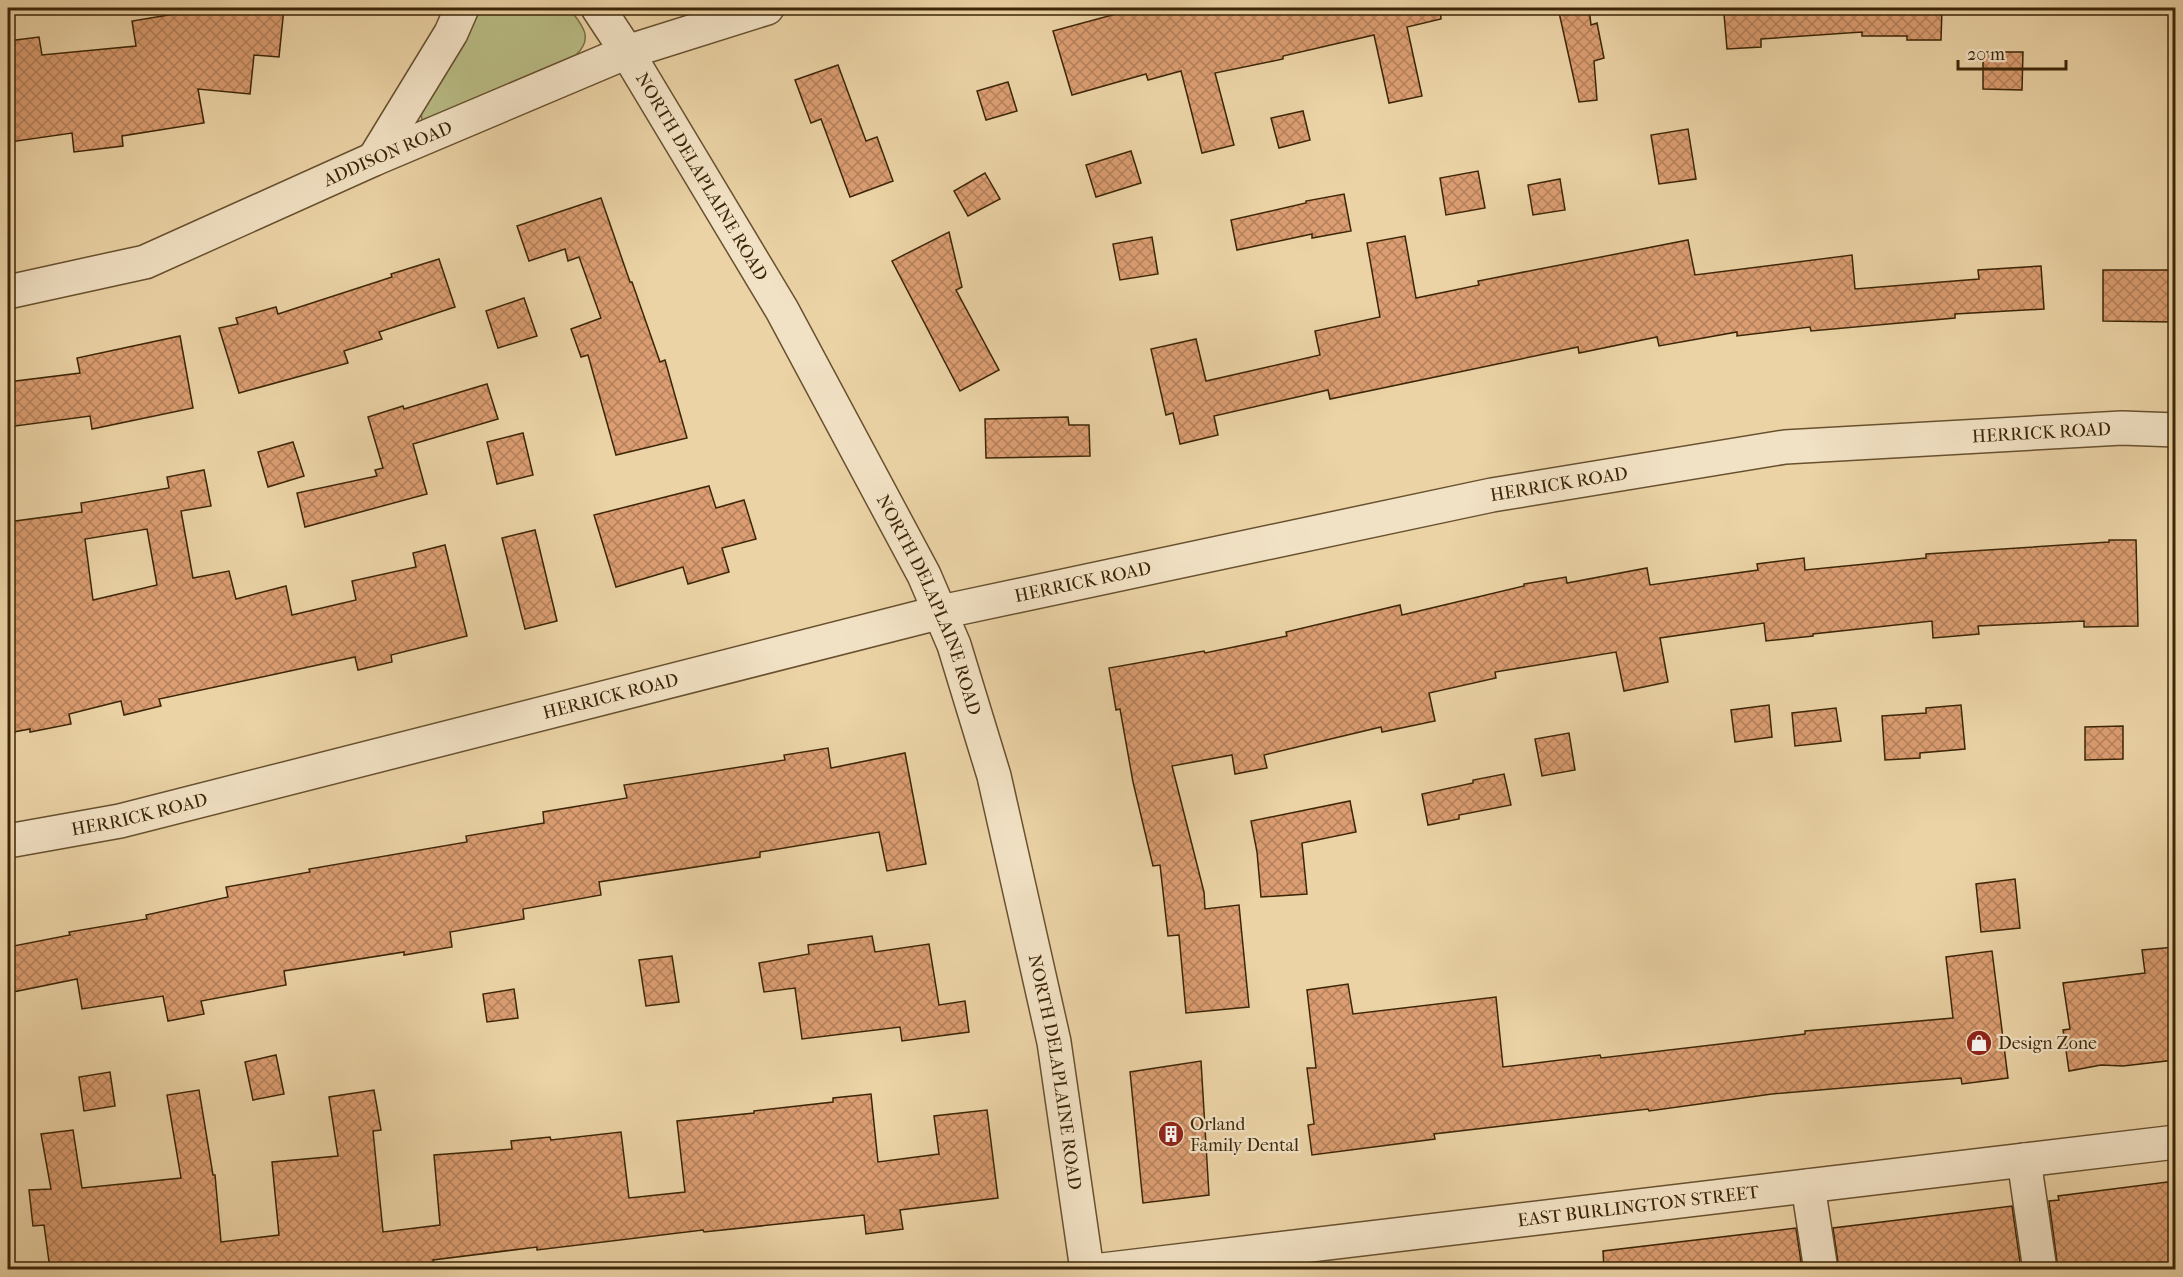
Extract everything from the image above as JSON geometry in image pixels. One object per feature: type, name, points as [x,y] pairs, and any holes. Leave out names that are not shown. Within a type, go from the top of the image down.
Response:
[{"type":"street","points":[[375,159],[451,33],[462,8]]},
{"type":"street","name":"NORTH DELAPLAINE ROAD","points":[[598,8],[627,52],[782,310],[924,575],[954,645],[994,776],[1054,1042],[1087,1269]]},
{"type":"street","name":"ADDISON ROAD","points":[[8,292],[145,262],[375,159],[627,52],[767,8]]},
{"type":"street","name":"HERRICK ROAD","points":[[8,841],[120,821],[941,612],[1492,495],[1785,447],[2122,428],[2175,430]]},
{"type":"street","name":"EAST BURLINGTON STREET","points":[[1102,1269],[2175,1142]]},
{"type":"street","points":[[2024,1160],[2040,1269]]},
{"type":"street","points":[[1808,1186],[1821,1269]]},
{"type":"green space","points":[[478,8],[569,8],[584,31],[585,42],[576,55],[422,121],[421,111],[461,49]]},
{"type":"building","points":[[192,8],[284,8],[279,57],[254,55],[250,94],[198,89],[204,123],[122,136],[123,146],[74,152],[72,133],[10,142],[8,41],[39,37],[42,55],[136,46],[132,21],[192,11]]},
{"type":"building","points":[[1138,8],[1440,8],[1441,19],[1407,27],[1422,96],[1389,103],[1374,35],[1283,56],[1283,59],[1215,73],[1234,145],[1202,153],[1181,71],[1148,80],[1146,74],[1072,95],[1053,31]]},
{"type":"building","points":[[1558,8],[1589,8],[1591,25],[1597,23],[1604,58],[1594,61],[1597,100],[1579,102]]},
{"type":"building","points":[[1810,8],[1942,8],[1941,40],[1907,40],[1907,36],[1862,36],[1862,32],[1761,39],[1761,47],[1727,49],[1724,14]]},
{"type":"building","points":[[1983,52],[2023,52],[2022,90],[1983,89]]},
{"type":"building","points":[[838,65],[866,141],[877,137],[893,181],[850,197],[821,119],[811,123],[795,80]]},
{"type":"building","points":[[1008,82],[1017,111],[986,120],[977,91]]},
{"type":"building","points":[[1303,111],[1310,140],[1279,148],[1271,118]]},
{"type":"building","points":[[1688,129],[1696,179],[1659,184],[1651,135]]},
{"type":"building","points":[[1131,151],[1141,183],[1096,197],[1086,165]]},
{"type":"building","points":[[1478,171],[1485,208],[1446,215],[1440,178]]},
{"type":"building","points":[[985,173],[1000,199],[968,216],[954,191]]},
{"type":"building","points":[[1560,179],[1565,210],[1533,215],[1528,185]]},
{"type":"building","points":[[1344,194],[1351,231],[1312,238],[1312,234],[1237,250],[1231,220]]},
{"type":"building","points":[[601,198],[660,362],[665,360],[687,438],[616,455],[588,355],[581,357],[571,329],[601,318],[579,257],[568,261],[565,249],[529,261],[517,226]]},
{"type":"building","points":[[949,232],[962,287],[956,290],[999,370],[960,391],[892,261]]},
{"type":"building","points":[[1405,236],[1416,298],[1479,285],[1478,281],[1688,240],[1695,275],[1852,255],[1855,289],[1979,279],[1978,270],[2041,266],[2044,309],[1955,314],[1955,318],[1811,331],[1810,327],[1737,336],[1737,332],[1659,346],[1657,337],[1579,353],[1578,347],[1330,399],[1328,390],[1214,416],[1218,435],[1180,444],[1173,413],[1166,415],[1151,349],[1196,339],[1206,381],[1320,355],[1315,331],[1380,317],[1367,243]]},
{"type":"building","points":[[1152,237],[1158,274],[1120,280],[1113,244]]},
{"type":"building","points":[[439,259],[455,307],[379,332],[382,339],[344,351],[348,363],[239,393],[219,328],[238,324],[236,318],[276,307],[278,314],[392,277],[391,274]]},
{"type":"building","points":[[2103,270],[2173,270],[2173,322],[2103,321]]},
{"type":"building","points":[[524,298],[537,336],[498,348],[486,311]]},
{"type":"building","points":[[180,336],[193,408],[92,429],[90,416],[8,427],[8,382],[80,373],[77,358]]},
{"type":"building","points":[[487,384],[498,419],[413,444],[427,494],[305,527],[297,493],[377,476],[375,470],[383,468],[368,417],[403,406],[404,409]]},
{"type":"building","points":[[1068,417],[1069,425],[1089,425],[1090,456],[986,458],[985,419]]},
{"type":"building","points":[[523,433],[533,475],[497,484],[487,442]]},
{"type":"building","points":[[293,442],[304,476],[268,487],[258,452]]},
{"type":"building","points":[[204,470],[211,506],[181,511],[193,578],[229,571],[236,599],[286,586],[292,615],[356,600],[352,581],[416,567],[413,553],[445,545],[467,636],[391,655],[392,662],[358,670],[355,657],[159,699],[161,706],[124,715],[121,701],[69,714],[71,724],[30,732],[30,729],[8,733],[8,522],[82,512],[81,503],[169,488],[167,477]],"holes":[[[147,529],[157,585],[93,600],[85,539]]]},
{"type":"building","points":[[709,486],[716,508],[744,500],[756,539],[722,548],[729,572],[688,584],[683,567],[616,587],[594,515]]},
{"type":"building","points":[[535,530],[557,621],[525,629],[502,538]]},
{"type":"building","points":[[2109,540],[2136,540],[2138,626],[2084,627],[2084,621],[1978,626],[1979,634],[1933,638],[1932,621],[1766,641],[1764,623],[1660,638],[1668,682],[1624,691],[1616,652],[1495,672],[1496,678],[1429,693],[1435,721],[1382,732],[1381,727],[1264,755],[1267,768],[1235,774],[1232,755],[1172,766],[1204,892],[1205,909],[1239,905],[1249,1007],[1186,1013],[1179,935],[1168,936],[1160,865],[1153,866],[1133,782],[1120,709],[1116,710],[1109,668],[1204,651],[1205,653],[1287,636],[1286,632],[1400,605],[1402,615],[1524,586],[1524,584],[1566,577],[1567,583],[1647,568],[1650,585],[1758,570],[1757,564],[1804,558],[1805,570],[1926,558],[1926,554],[2109,542]]},
{"type":"building","points":[[1769,705],[1772,737],[1735,742],[1731,710]]},
{"type":"building","points":[[1961,705],[1965,749],[1920,753],[1920,758],[1885,760],[1882,716],[1926,713],[1926,708]]},
{"type":"building","points":[[1836,708],[1841,741],[1795,746],[1792,713]]},
{"type":"building","points":[[2123,726],[2123,759],[2085,760],[2085,727]]},
{"type":"building","points":[[1569,733],[1575,770],[1542,776],[1535,739]]},
{"type":"building","points":[[828,748],[831,768],[905,753],[926,864],[887,871],[879,832],[760,852],[760,857],[599,882],[601,895],[523,909],[524,919],[450,932],[452,947],[404,955],[404,952],[284,971],[286,985],[201,1001],[204,1014],[168,1021],[163,996],[82,1009],[77,979],[8,993],[8,947],[70,935],[69,932],[147,919],[146,915],[228,897],[226,887],[310,872],[309,869],[467,842],[466,836],[544,823],[543,812],[627,798],[624,785],[785,760],[784,755]]},
{"type":"building","points":[[1504,774],[1511,805],[1459,815],[1459,819],[1428,825],[1422,794]]},
{"type":"building","points":[[1350,801],[1356,832],[1302,843],[1307,894],[1261,897],[1257,852],[1251,821]]},
{"type":"building","points":[[2015,879],[2020,928],[1981,932],[1976,884]]},
{"type":"building","points":[[872,936],[875,952],[929,944],[939,1005],[965,1001],[969,1032],[902,1041],[900,1027],[802,1039],[795,988],[764,992],[759,963],[809,954],[808,945]]},
{"type":"building","points":[[2175,947],[2175,1060],[2123,1066],[2101,1065],[2069,1071],[2063,1030],[2070,1029],[2063,983],[2145,973],[2142,950]]},
{"type":"building","points":[[1992,951],[2008,1078],[1962,1084],[1961,1078],[1772,1094],[1649,1111],[1648,1109],[1434,1134],[1435,1139],[1312,1155],[1308,1125],[1314,1124],[1307,1068],[1316,1068],[1307,990],[1348,984],[1353,1014],[1496,997],[1503,1067],[1805,1034],[1805,1031],[1953,1018],[1946,957]]},
{"type":"building","points":[[672,956],[679,1002],[646,1006],[639,960]]},
{"type":"building","points":[[514,989],[518,1018],[487,1022],[483,994]]},
{"type":"building","points":[[276,1055],[284,1094],[253,1100],[245,1062]]},
{"type":"building","name":"Orland Family Dental","points":[[1201,1061],[1209,1195],[1143,1203],[1130,1072]]},
{"type":"building","points":[[110,1072],[115,1106],[84,1111],[79,1077]]},
{"type":"building","points":[[199,1090],[213,1175],[215,1175],[221,1242],[279,1235],[272,1162],[338,1156],[329,1097],[374,1090],[381,1130],[373,1131],[383,1232],[440,1225],[434,1155],[512,1149],[511,1141],[550,1137],[551,1140],[621,1132],[629,1198],[685,1192],[677,1121],[754,1113],[754,1111],[833,1102],[833,1098],[871,1094],[878,1162],[939,1154],[934,1116],[987,1110],[998,1198],[900,1210],[903,1229],[866,1234],[864,1215],[704,1232],[703,1230],[537,1250],[537,1247],[433,1260],[434,1265],[400,1269],[50,1269],[44,1225],[33,1226],[29,1190],[51,1189],[41,1134],[73,1130],[82,1188],[181,1178],[167,1095]]},
{"type":"building","points":[[2175,1181],[2175,1269],[2058,1269],[2049,1201],[2059,1200],[2058,1196]]},
{"type":"building","points":[[2012,1206],[2021,1269],[1839,1269],[1833,1228]]},
{"type":"building","points":[[1796,1228],[1802,1269],[1604,1269],[1603,1251]]},
{"type":"place","name":"Design Zone","points":[[1979,1043]]},
{"type":"place","name":"Orland Family Dental","points":[[1171,1134]]}]
